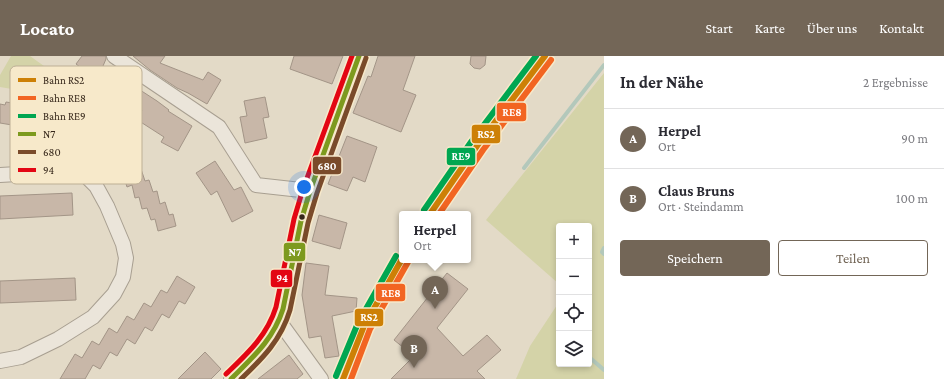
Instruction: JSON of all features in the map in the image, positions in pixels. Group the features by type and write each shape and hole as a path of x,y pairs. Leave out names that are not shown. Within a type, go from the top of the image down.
{"street":[{"path":"114,56 129,66"},
{"path":"231,379 269,338 279,321 283,309 301,221 310,191 359,56"},
{"path":"142,74 220,126 256,185 310,191"},
{"path":"0,176 10,175"},
{"path":"0,361 21,357 58,339 93,317 114,294 123,277 126,258 123,244 107,206 94,184"},
{"path":"279,321 321,379"}],"green space":[{"path":"11,56 30,56 44,66 10,66 10,89 0,87 0,75"},
{"path":"604,73 604,379 516,379 530,346 556,307 556,367 592,367 592,223 556,223 556,281 486,220"}],"building":[{"path":"82,56 106,56 103,66 79,66 76,64"},
{"path":"133,56 165,56 160,63 203,80 208,72 221,80 207,104 177,88 150,70"},
{"path":"294,56 343,56 332,84 290,69"},
{"path":"378,56 415,56 403,90 416,95 401,132 353,113 368,76 371,77"},
{"path":"471,56 486,56 485,65 480,69 474,68 470,64"},
{"path":"142,91 169,110 168,111 192,126 178,151 161,142 164,137 142,123"},
{"path":"265,97 269,117 263,118 267,138 245,143 240,117 247,116 244,101"},
{"path":"6,102 10,103 10,125 0,123 0,104 5,105"},
{"path":"347,136 377,147 365,182 353,177 347,191 328,184"},
{"path":"215,161 234,190 241,187 253,211 232,222 217,191 211,195 196,173"},
{"path":"142,172 145,181 149,180 153,192 157,191 160,204 165,202 169,215 173,214 176,226 158,231 155,219 151,220 147,208 142,209 139,197 135,198 132,185 127,187 126,184 142,184"},
{"path":"72,193 73,215 0,219 0,196"},
{"path":"319,215 347,223 340,249 312,241"},
{"path":"306,263 329,266 325,295 357,298 356,311 332,316 339,356 325,358 321,336 309,338 302,295"},
{"path":"447,273 468,289 437,328 463,356 487,335 501,350 477,371 485,379 391,379 414,356 394,340"},
{"path":"177,276 195,287 185,304 179,301 169,318 162,314 152,331 145,327 135,344 127,339 117,356 110,352 100,369 93,365 85,379 60,379 75,354 82,358 92,341 99,345 109,328 117,333 127,316 134,320 144,303 151,307 161,290 167,293"},
{"path":"75,278 76,300 0,303 0,281"},
{"path":"205,352 221,369 211,379 178,379"},
{"path":"289,355 303,374 297,379 258,379"}],"waterway":[{"path":"524,168 604,65"},
{"path":"604,248 602,252 604,254"},
{"path":"592,360 604,370"}],"rail line":[{"name":"RE9","path":"424,210 471,142 536,56"},
{"name":"RS2","path":"432,211 477,146 545,56"},
{"name":"RE8","path":"441,211 483,150 551,60"},
{"name":"RE9","path":"336,376 358,323 396,256"},
{"name":"RS2","path":"343,379 364,326 400,263"},
{"name":"RE8","path":"351,379 370,329 407,263"}],"transit line":[{"name":"94","path":"226,374 262,336 276,307 294,219 303,189 352,56"},
{"name":"N7","path":"231,379 262,347 279,320 283,309 301,221 310,191 359,56"},
{"name":"680","path":"241,379 257,364 270,348 286,321 290,310 308,223 317,193 366,58"}],"place":[{"name":"Herpel","path":"435,309"},
{"name":"Claus Bruns","path":"414,368"}]}
